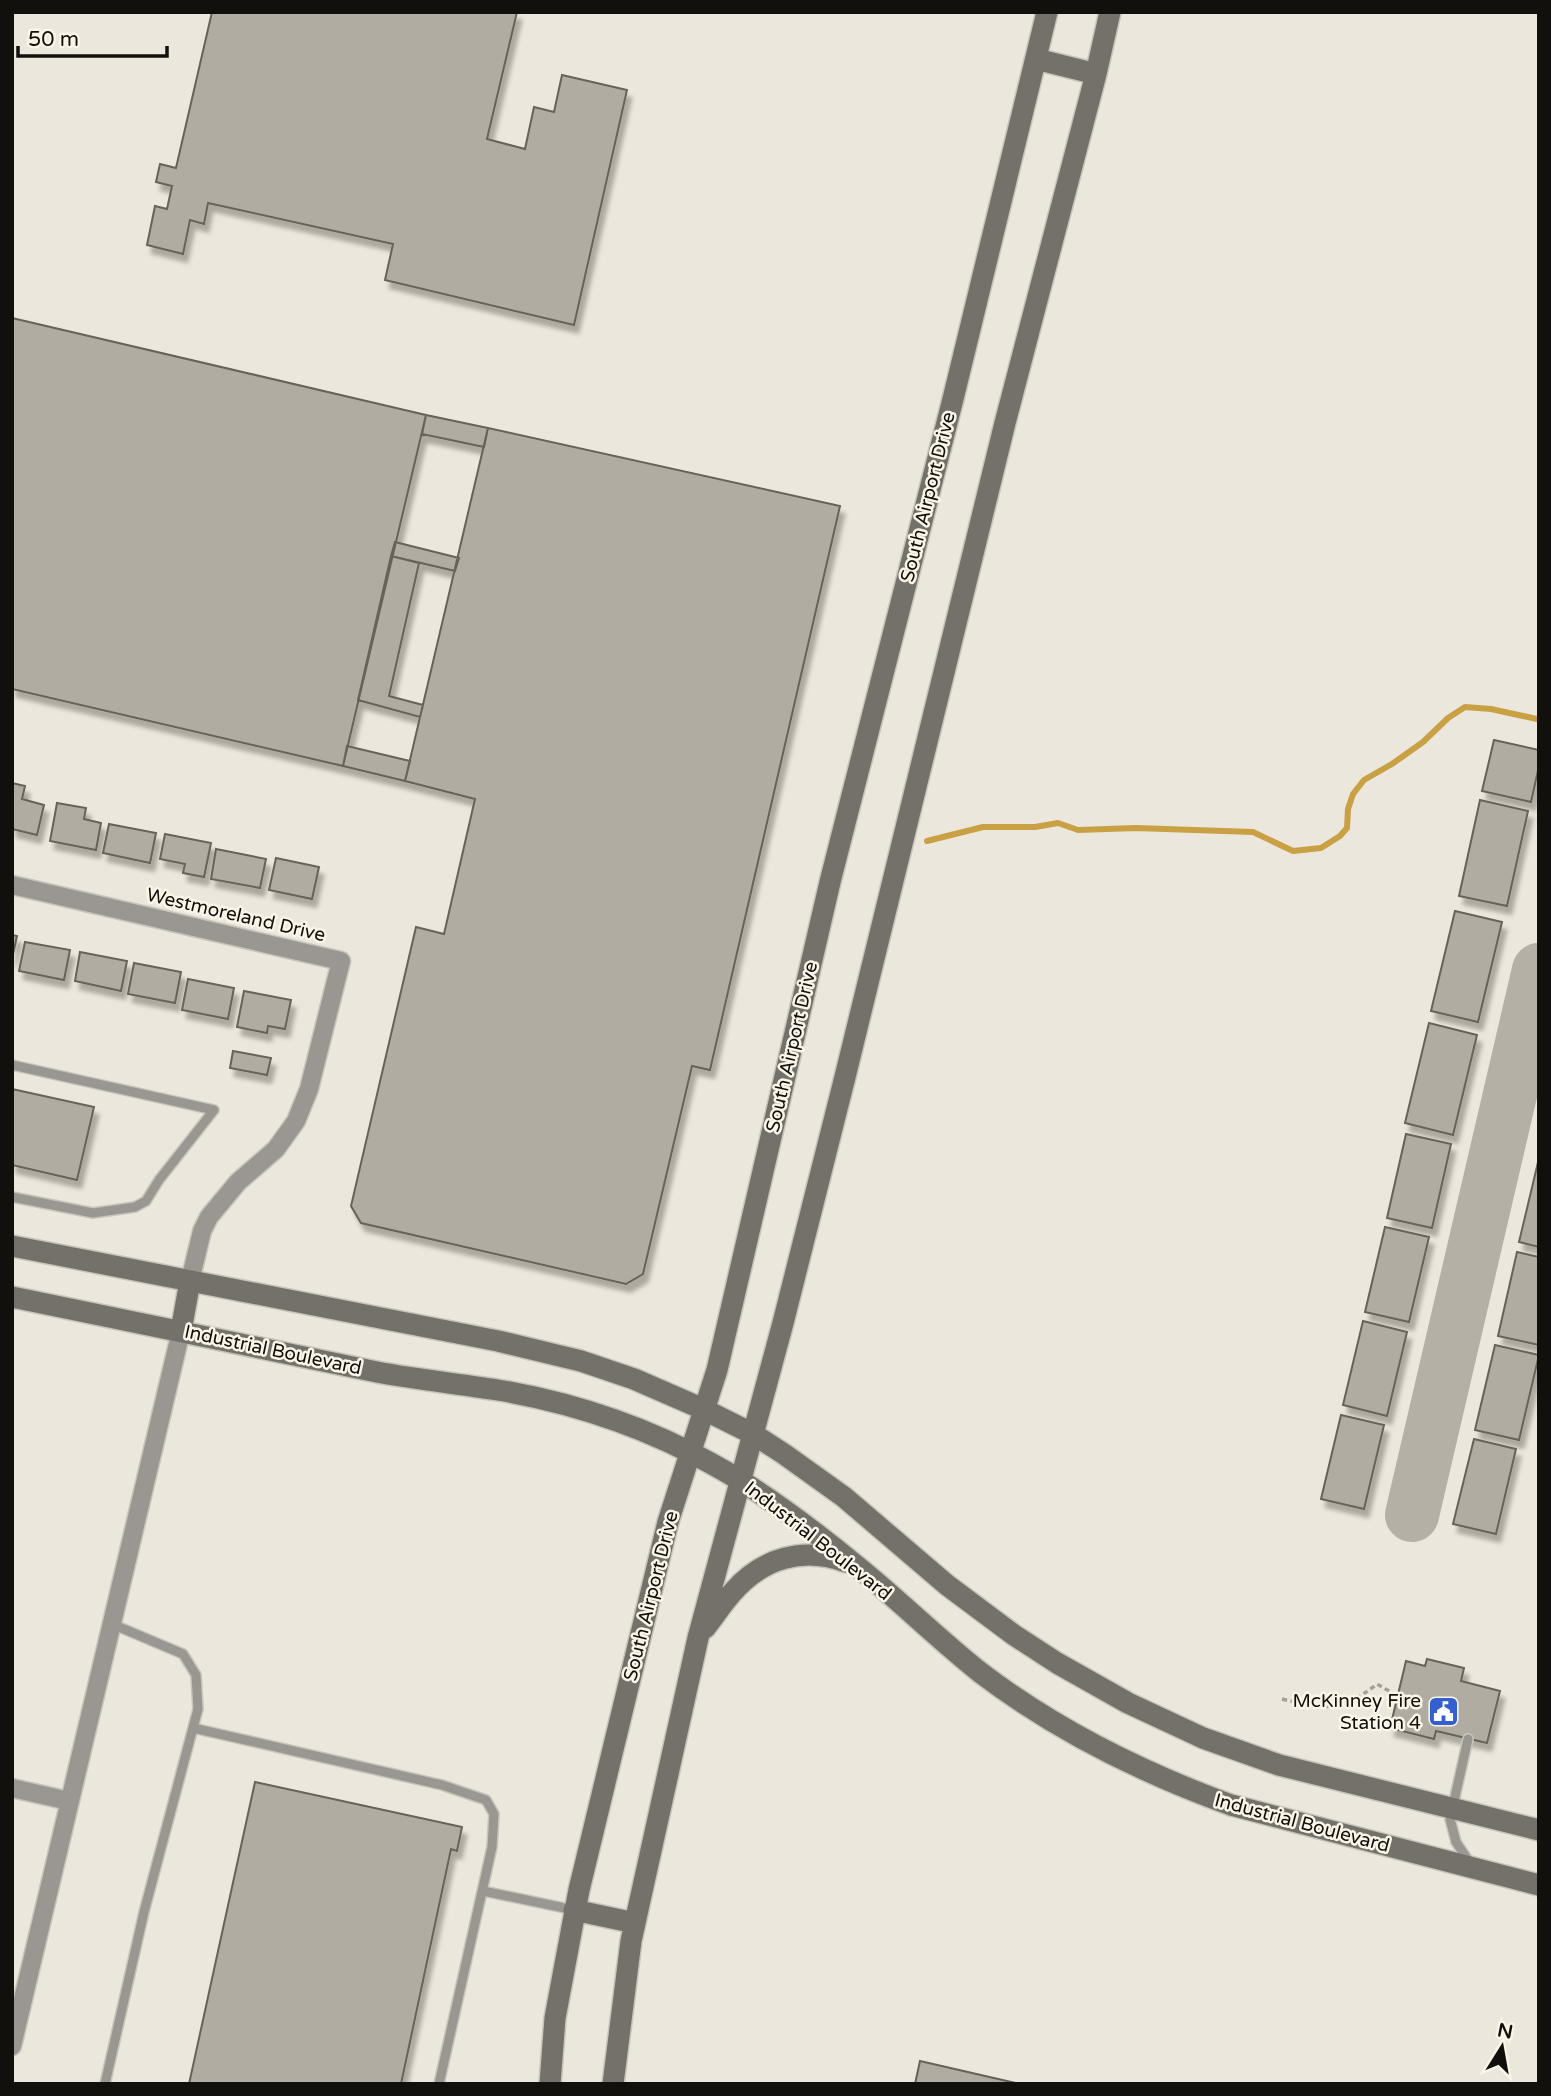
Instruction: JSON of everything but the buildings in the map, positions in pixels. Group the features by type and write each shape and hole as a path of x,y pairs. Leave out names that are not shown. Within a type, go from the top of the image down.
{"main road":[{"name":"South Airport Drive","path":"550,2084 555,2018 574,1910 668,1522 717,1370 830,882 1047,12"},
{"path":"613,2084 631,1941 698,1639 845,1077 1005,423 1110,12"},
{"path":"1036,59 1096,74"},
{"path":"12,1246 498,1341 581,1361 634,1379 703,1409 753,1434 785,1454 844,1497 947,1585 1014,1635 1128,1703 1191,1733 1244,1754 1323,1777 1539,1830"},
{"path":"181,1331 190,1281"},
{"name":"Industrial Boulevard","path":"12,1297 375,1371 529,1397 609,1419 689,1452 739,1480 798,1520 858,1567 950,1648 1015,1698 1048,1719 1135,1765 1187,1789 1231,1805 1539,1885"},
{"path":"698,1639 732,1592 765,1566 798,1554 834,1558 858,1567"},
{"path":"574,1910 635,1923"}],"street":[{"name":"Westmoreland Drive","path":"12,885 341,961 309,1089 296,1121 276,1149 238,1182 209,1217 202,1231 190,1281"},
{"path":"12,2046 181,1331"},
{"path":"12,1788 69,1801"}],"lane":[{"path":"12,1065 214,1110 159,1180 146,1201 135,1207 93,1213 12,1197"},
{"path":"105,2084 144,1912 198,1709 195,1675 183,1654 112,1624"},
{"path":"193,1728 442,1785 486,1800 494,1814 492,1847 439,2084"},
{"path":"1468,1739 1450,1819 1456,1842 1475,1869"},
{"path":"483,1891 574,1910"}],"path":[{"path":"1282,1699 1331,1707 1356,1699 1377,1684 1398,1696"}],"waterway":[{"path":"927,841 983,827 1035,827 1058,823 1078,830 1136,828 1253,832 1293,851 1321,848 1347,828 1348,809 1353,794 1364,780 1423,742 1448,718 1465,707 1491,709 1537,719"}],"taxiway":[{"path":"1412,1515 1539,970"}],"place":[{"name":"McKinney Fire Station 4","path":"1444,1712"}]}
